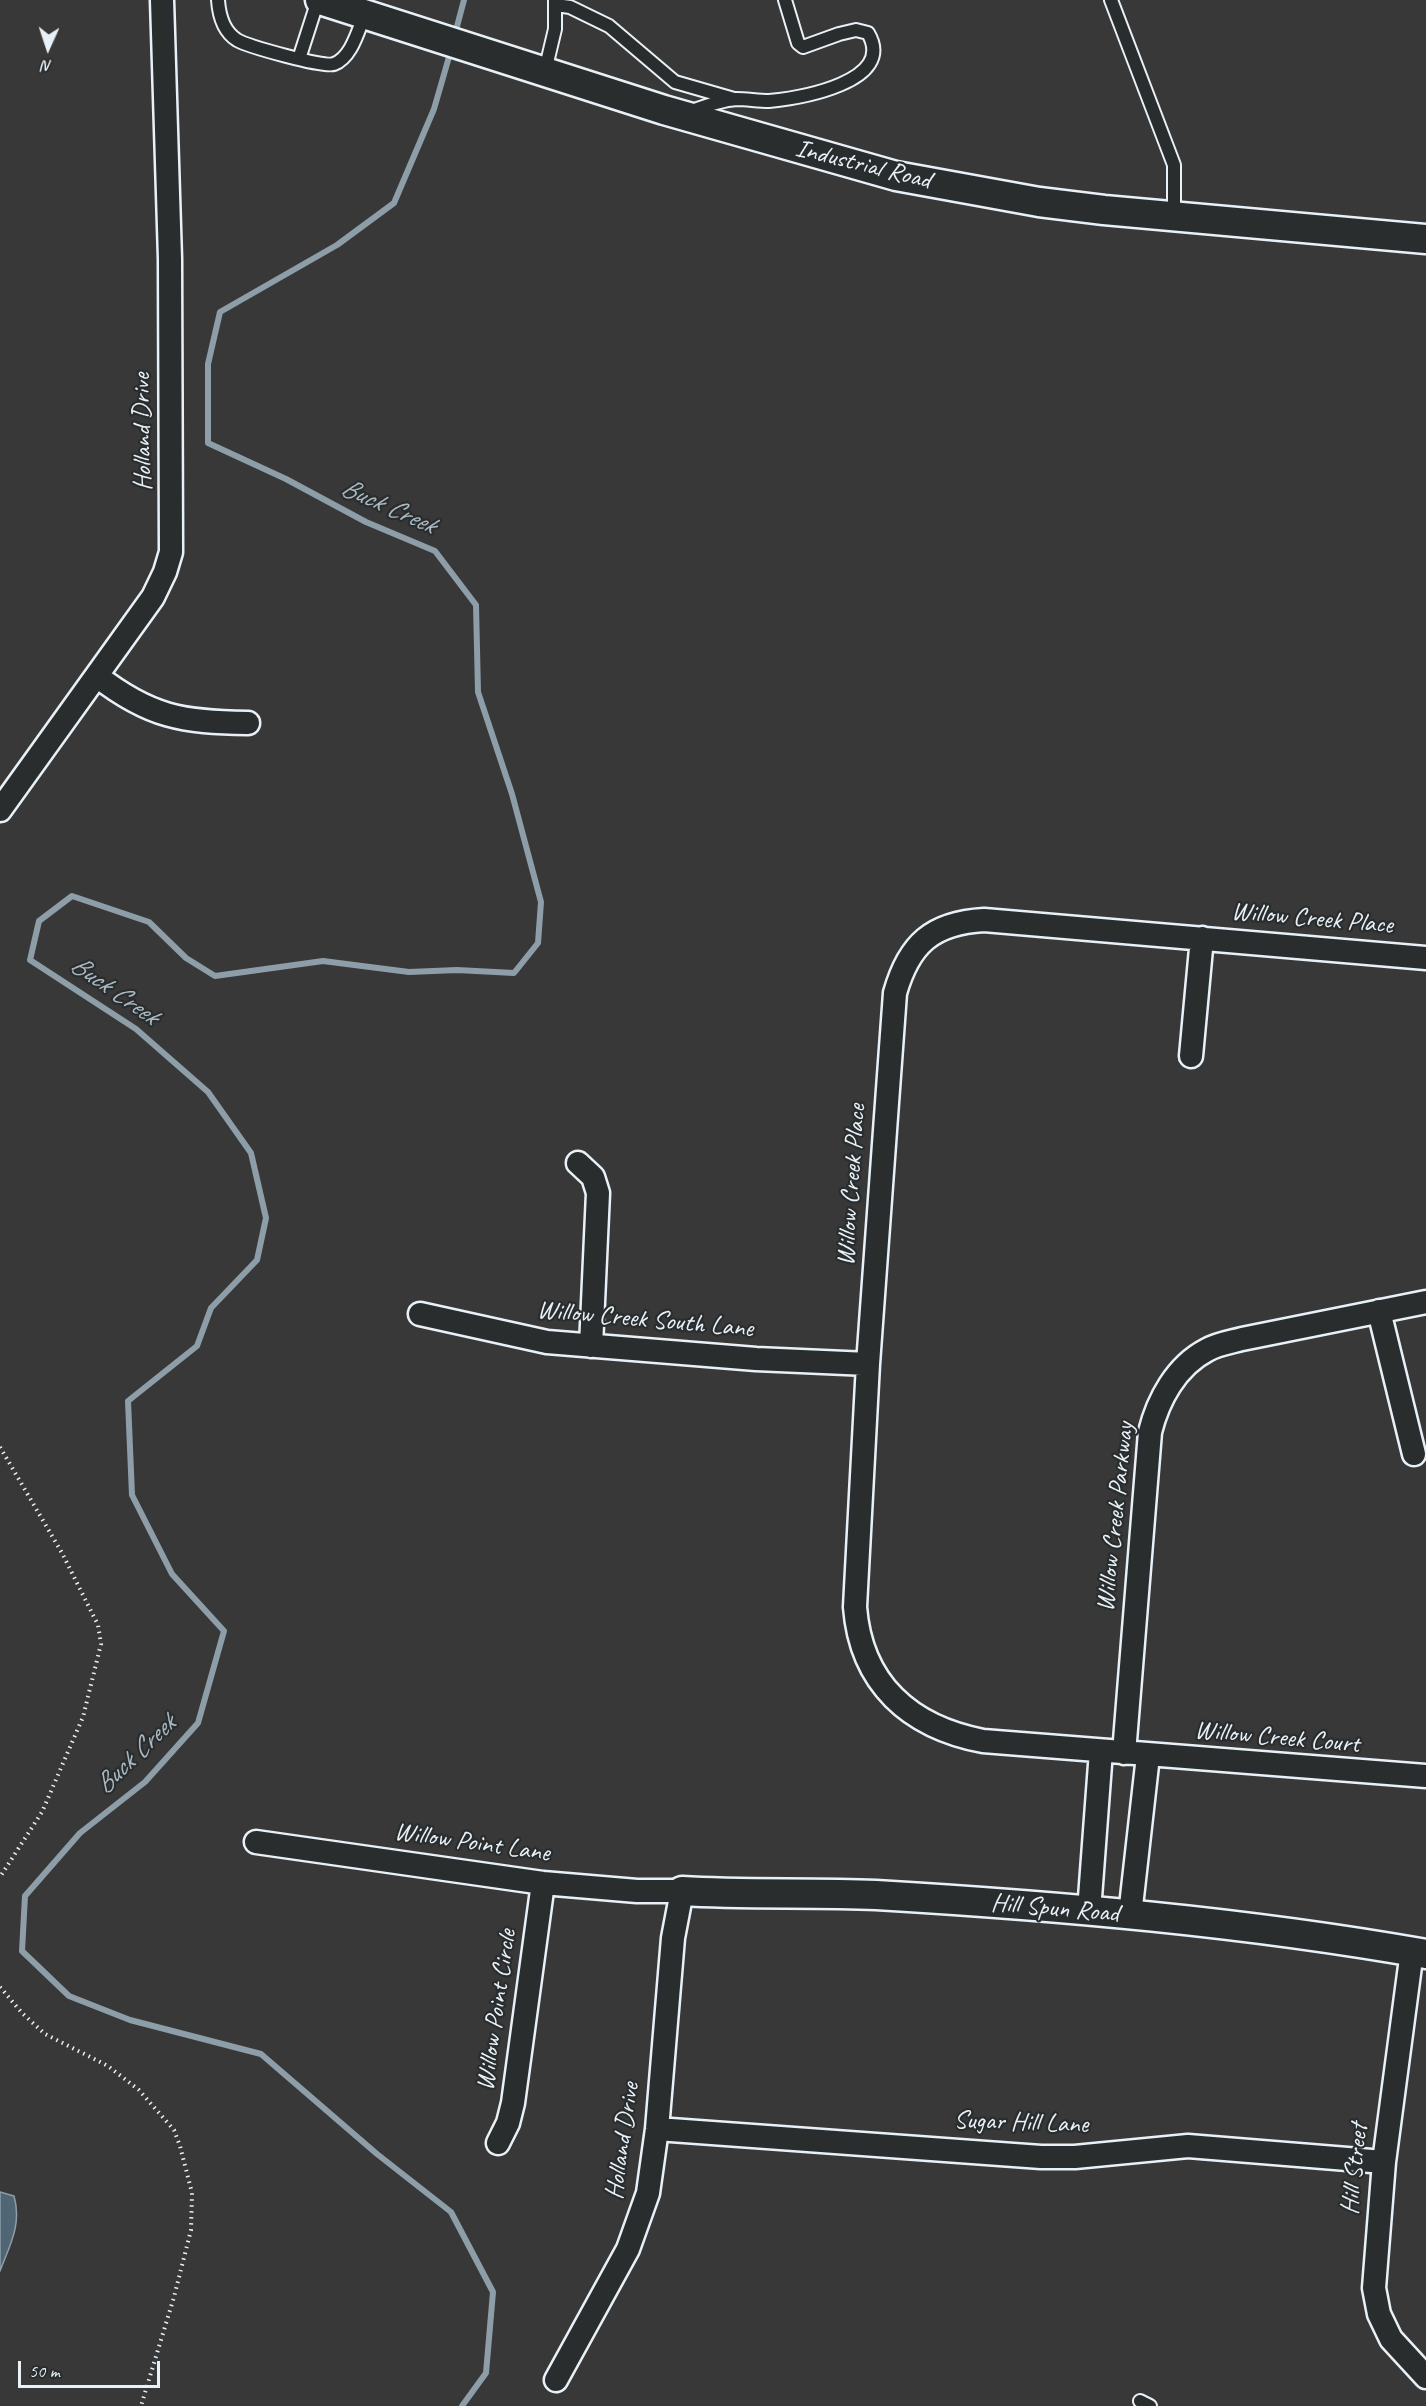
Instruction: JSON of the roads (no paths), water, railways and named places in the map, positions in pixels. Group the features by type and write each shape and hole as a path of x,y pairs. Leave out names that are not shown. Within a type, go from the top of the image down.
{"street":[{"name":"Holland Drive","path":"0,810 153,597 165,572 173,533 170,259 162,0"},
{"name":"Industrial Road","path":"319,0 681,115 896,176 1039,202 1426,239"},
{"path":"97,676 140,706 166,716 209,722 248,723"},
{"name":"Willow Creek Place","path":"1124,1753 983,1741 938,1730 894,1697 866,1659 856,1628 855,1608 868,1364 895,993 902,969 914,949 943,927 962,921 984,920 1426,958"},
{"path":"1191,1056 1202,938"},
{"path":"578,1162 592,1177 598,1193 591,1346"},
{"name":"Willow Creek Parkway","path":"1124,1753 1150,1432 1155,1412 1166,1390 1194,1359 1215,1347 1426,1302"},
{"path":"1379,1311 1414,1454"},
{"name":"Willow Creek South Lane","path":"420,1314 521,1338 591,1346 868,1364"},
{"path":"1089,1911 1101,1751"},
{"name":"Willow Creek Court","path":"1124,1753 1426,1776"},
{"path":"1130,1916 1148,1756"},
{"name":"Willow Point Lane","path":"256,1842 543,1883 637,1891 682,1891"},
{"name":"Willow Point Circle","path":"498,2142 508,2123 513,2103 543,1883"},
{"name":"Holland Drive","path":"556,2380 628,2248 644,2211 657,2129 673,1938 682,1891"},
{"name":"Hill Spun Road","path":"682,1891 877,1896 1089,1911 1334,1938 1419,1952"},
{"name":"Hill Street","path":"1419,1952 1384,2162 1374,2265 1376,2301 1391,2339 1426,2377"},
{"name":"Sugar Hill Lane","path":"657,2129 1041,2157 1075,2157 1188,2146 1384,2162"}],"lane":[{"path":"218,0 218,13 225,29 237,40 298,59 333,65 343,58 352,45 364,14"},
{"path":"298,59 319,0"},
{"path":"545,71 555,28 555,3 570,6 609,26 675,82 735,99 768,101 823,91 857,78 871,60 873,42 868,33 856,30 803,47 798,43 784,0"},
{"path":"1111,0 1174,165 1174,216"},
{"path":"681,115 735,99"}],"water":[{"path":"0,2192 14,2196 17,2216 14,2234 0,2271"}],"waterway":[{"name":"Buck Creek","path":"455,34 464,0"},
{"name":"Buck Creek","path":"451,50 434,109 394,203 337,245 220,312 208,364 208,443 286,479 366,522 435,551 476,605 478,692 512,794 541,902 538,943 514,973 457,970 409,972 323,961 215,976 186,958 149,922 72,896 39,921 30,960 136,1029 208,1092 251,1153 266,1218 257,1260 211,1308 197,1346 128,1401 132,1495 172,1574 224,1631 198,1723 145,1782 80,1833 25,1896 22,1951 69,1996 130,2020 261,2054 377,2154 451,2212 493,2292 486,2373 462,2406"}]}
